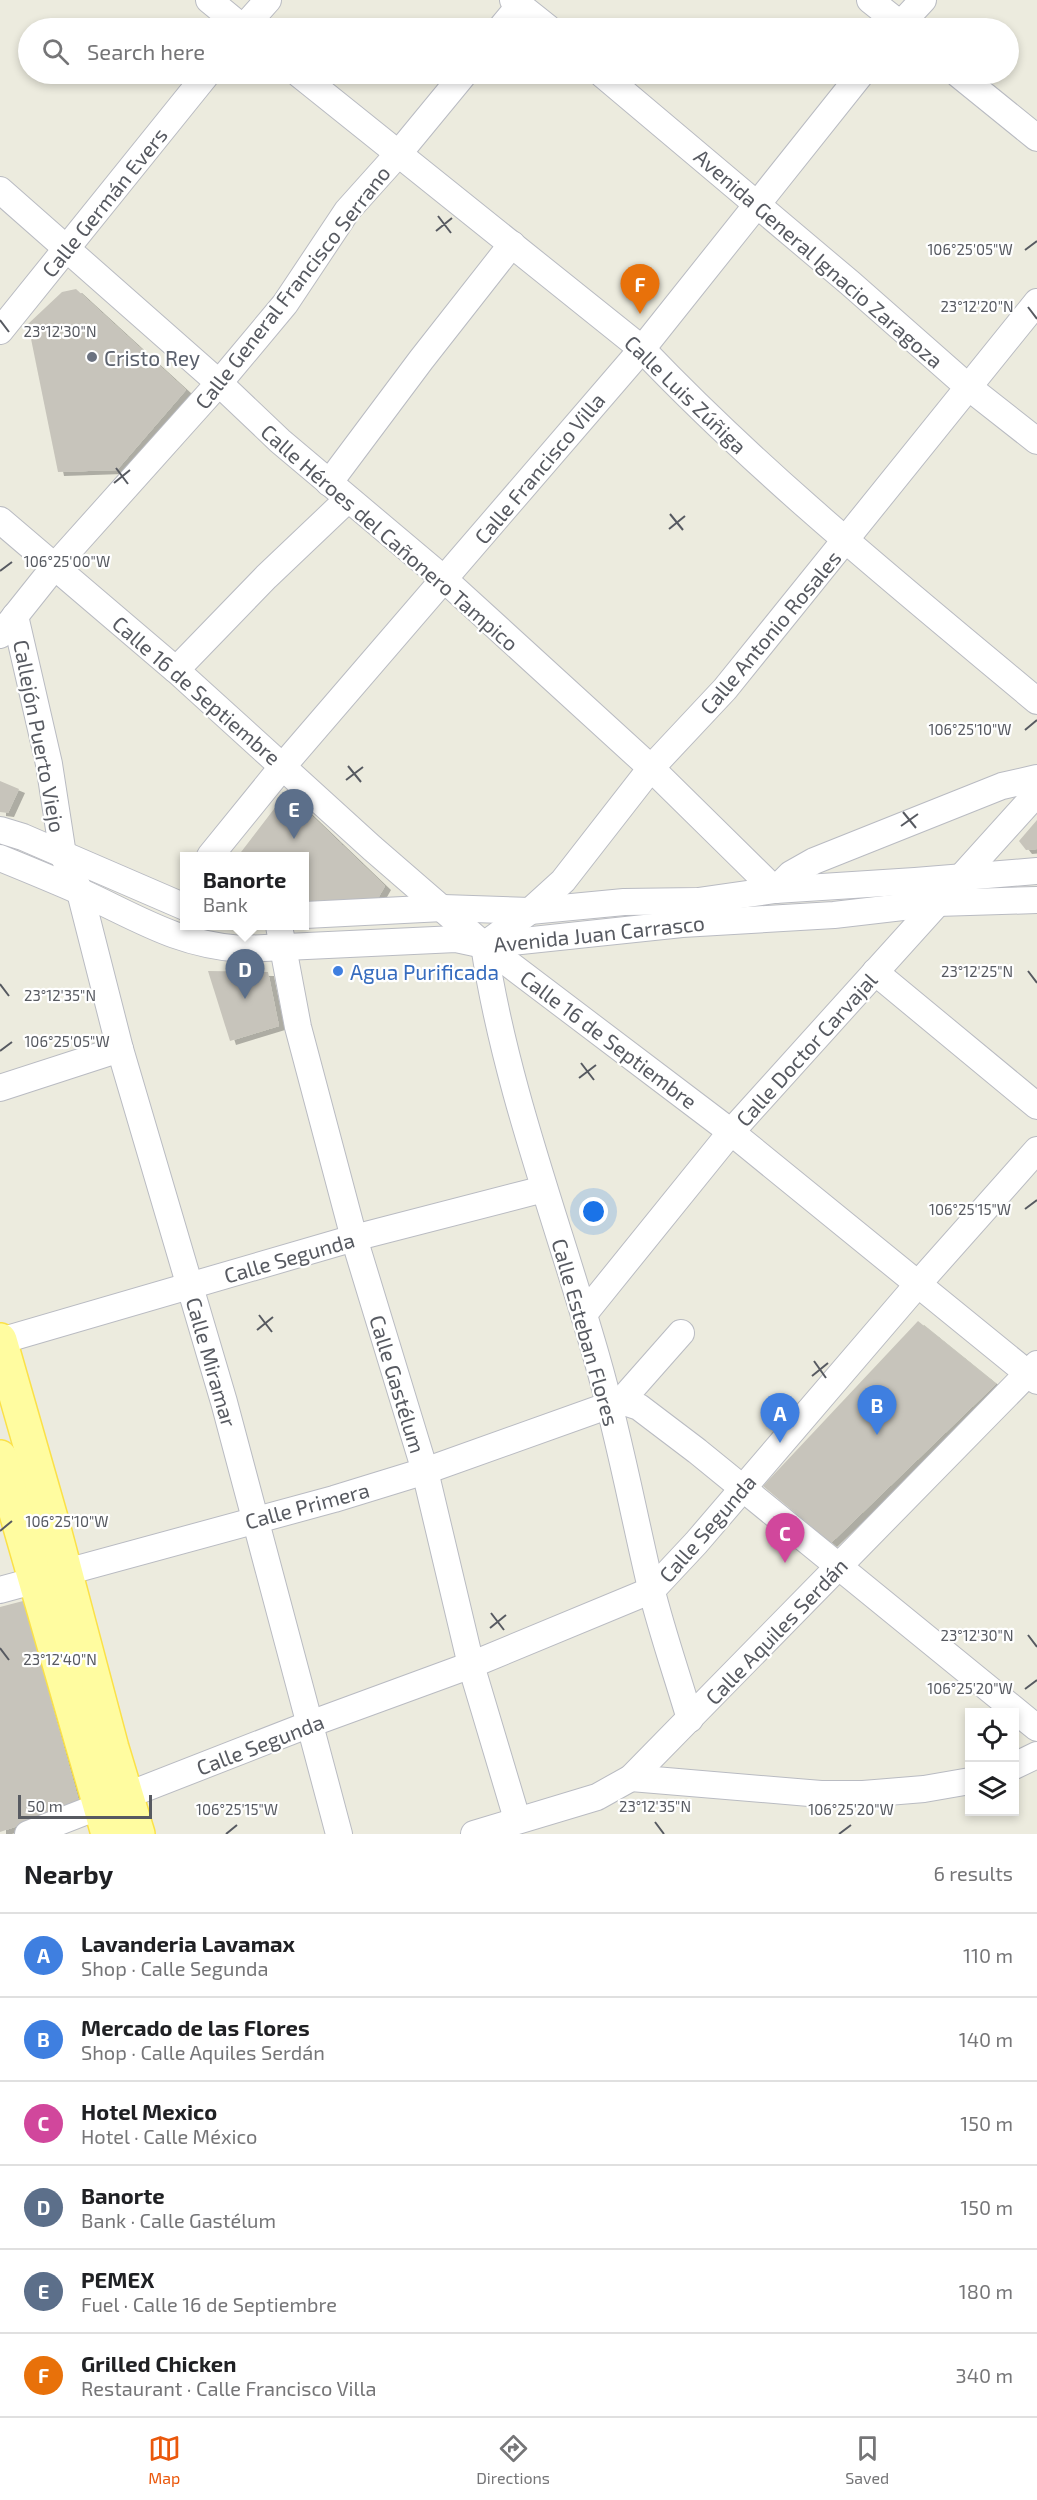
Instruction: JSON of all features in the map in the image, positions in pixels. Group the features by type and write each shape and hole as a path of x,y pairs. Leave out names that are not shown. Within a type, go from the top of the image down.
{"main road":[{"path":"0,1341 50,1576"},
{"path":"0,1457 50,1576 112,1748 112,1812 138,1834"}],"street":[{"path":"209,0 231,18"},
{"path":"252,18 268,0"},
{"path":"870,0 891,18"},
{"path":"908,18 923,0"},
{"path":"507,18 516,2 536,18"},
{"name":"Calle Germán Evers","path":"0,331 199,84"},
{"name":"Calle Luis Zúñiga","path":"312,84 642,349 688,397 766,471 1037,700"},
{"name":"Calle General Francisco Serrano","path":"8,625 55,566 219,383 285,304 347,211 456,84"},
{"name":"Avenida General Ignacio Zaragoza","path":"614,84 968,386 1037,441"},
{"name":"Calle Francisco Villa","path":"213,852 283,766 642,349 853,84"},
{"path":"970,84 1037,138"},
{"name":"Calle Héroes del Cañonero Tampico","path":"0,190 219,383 280,441 445,580 651,768 775,890"},
{"path":"176,670 266,577 339,491 421,360 512,244"},
{"name":"Calle Antonio Rosales","path":"484,945 530,911 563,881 651,768 725,689 1037,302"},
{"name":"Calle 16 de Septiembre","path":"0,520 176,670 372,848 484,945 731,1132 918,1284 1034,1372"},
{"name":"Callejón Puerto Viejo","path":"8,625 49,764 63,855 80,892"},
{"path":"778,917 775,890 791,874 814,861 1002,786 1037,778"},
{"name":"Calle Doctor Carvajal","path":"584,1314 731,1132 963,877 1037,792"},
{"path":"0,831 24,837 63,855 180,898 153,927"},
{"name":"Avenida Juan Carrasco","path":"0,858 80,892 180,939 219,948 241,949 281,936 456,939 484,945 608,930 834,915 937,903 1037,900"},
{"name":"Avenida Juan Carrasco","path":"309,915 443,908 530,911 624,902 698,901 775,890 1037,871"},
{"name":"Calle Miramar","path":"80,892 120,1049 256,1519 339,1834"},
{"name":"Calle Gastélum","path":"281,936 298,1027 354,1238 424,1471 471,1665 517,1819"},
{"name":"Calle Esteban Flores","path":"484,945 498,1017 544,1189 615,1403 652,1590 690,1719"},
{"path":"875,972 1037,1106"},
{"path":"0,1088 120,1049"},
{"name":"Calle Segunda","path":"28,1834 112,1812 310,1724 471,1665 652,1590 696,1543 918,1284 1037,1150"},
{"name":"Calle Segunda","path":"0,1341 354,1238 544,1189"},
{"path":"615,1403 681,1333"},
{"name":"Calle Aquiles Serdán","path":"474,1834 517,1819 597,1797 631,1778 1034,1372"},
{"path":"615,1403 639,1407 660,1422 1037,1728"},
{"name":"Calle Primera","path":"0,1590 334,1499 424,1471 615,1403"},
{"path":"1019,1764 1037,1755"},
{"path":"631,1778 821,1794 863,1794 924,1789 965,1782"}],"building":[{"name":"Cristo Rey","path":"76,289 186,390 117,470 58,472 28,324 62,292"},
{"path":"0,781 19,789 8,813 0,812"},
{"path":"287,792 385,886 377,900 309,901 309,852 241,852"},
{"path":"1037,820 1037,849 1026,850 1019,841"},
{"path":"208,971 268,972 279,1026 230,1041"},
{"path":"918,1321 996,1384 831,1543 763,1486"},
{"path":"23,1601 80,1805 0,1832 0,1607"}],"place":[{"name":"Grilled Chicken","path":"640,314"},
{"name":"Cristo Rey","path":"92,357"},
{"name":"PEMEX","path":"294,839"},
{"name":"Agua Purificada","path":"338,971"},
{"name":"Banorte","path":"245,999"},
{"name":"Mercado de las Flores","path":"877,1435"},
{"name":"Lavanderia Lavamax","path":"780,1443"},
{"name":"Hotel Mexico","path":"785,1563"}]}
